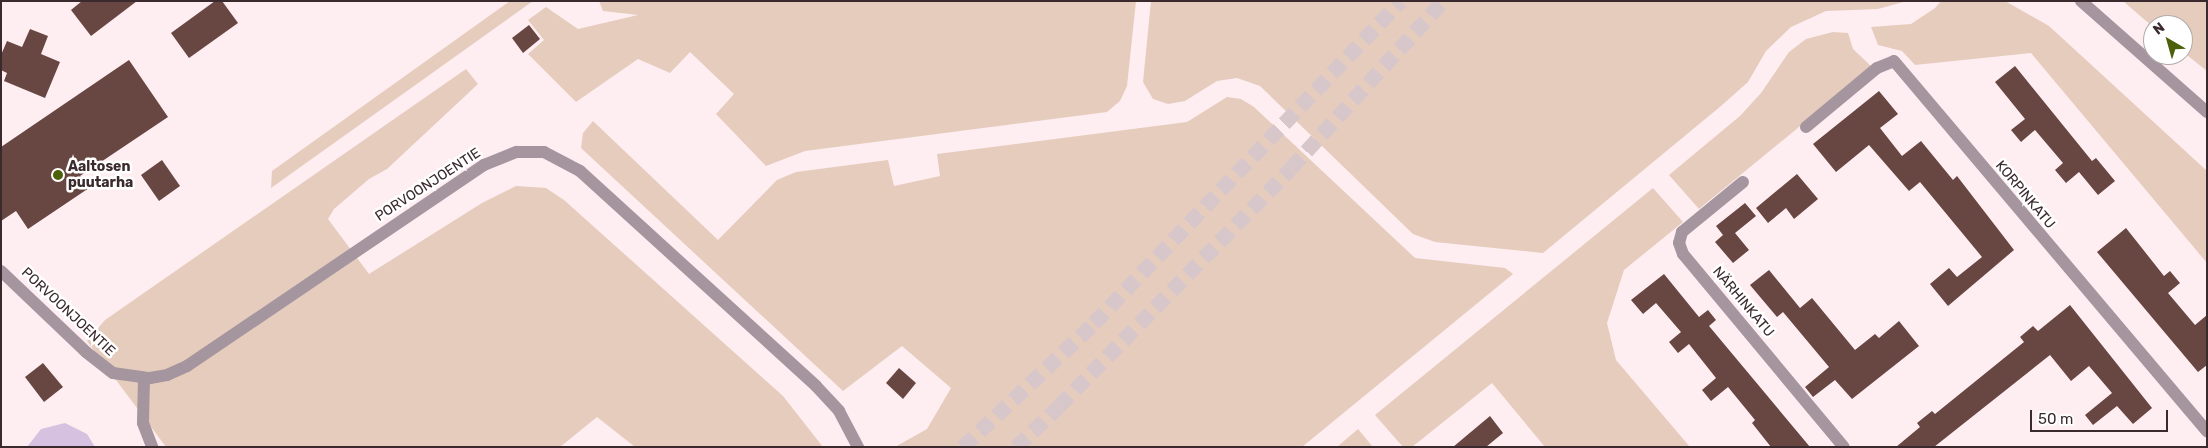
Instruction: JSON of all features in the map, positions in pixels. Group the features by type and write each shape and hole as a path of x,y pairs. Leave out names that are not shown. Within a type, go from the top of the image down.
{"street":[{"path":"2081,1 2207,112"},
{"name":"KORPINKATU","path":"1806,127 1877,68 1894,61 2207,432"},
{"name":"PORVOONJOENTIE","path":"1,271 100,364 126,377 144,378 167,374 186,366 484,165 517,152 534,150 554,155 580,172 816,386 843,417 858,447"},
{"name":"NÄRHINKATU","path":"1743,182 1682,232 1679,243 1683,254 1844,447"},
{"path":"144,378 143,422 152,447"}],"shaded area":[{"path":"510,1 533,1 271,188 272,171"},
{"path":"599,1 1136,1 1127,86 1120,101 1107,112 805,151 766,166 716,114 734,94 690,52 670,73 638,59 576,102 528,54 544,40 528,20 546,7 578,29 638,15 603,11"},
{"path":"1151,1 1907,1 1878,9 1826,11 1791,27 1766,51 1748,82 1543,253 1435,242 1413,234 1260,86 1237,78 1217,81 1185,101 1168,104 1153,99 1143,82"},
{"path":"1941,1 2005,1 2049,26 2207,171 2207,263 2031,53 1915,65 1902,51 1878,45 1871,27 1911,24 1935,8"},
{"path":"2123,1 2207,1 2207,71 2193,60 2193,15 2143,15 2143,18"},
{"path":"1833,32 1848,33 1853,49 1872,67 1699,209 1669,175 1740,116 1761,93 1789,52 1806,39"},
{"path":"466,69 478,84 387,169 369,179 334,209 328,219 369,274 482,203 516,186 546,188 564,200 783,396 823,447 635,447 597,417 560,447 166,447 87,341 105,320"},
{"path":"1227,97 1241,99 1254,107 1415,258 1505,268 1513,274 1302,447 895,447 927,429 951,388 902,346 843,391 581,148 583,133 593,121 718,240 777,180 796,172 888,160 894,186 940,176 937,154 1187,122"},
{"path":"1653,188 1683,222 1624,270 1607,323 1616,360 1690,447 1545,447 1492,383 1412,447 1403,447 1375,415"},
{"path":"65,423 87,434 95,447 27,447 41,429"},
{"path":"1358,429 1373,447 1337,447"}],"building":[{"path":"82,1 137,1 91,36 71,10"},
{"path":"215,1 222,1 238,23 189,58 171,33"},
{"path":"529,25 540,39 523,53 512,38"},
{"path":"30,29 48,36 41,54 60,62 45,98 4,81 7,73 1,70 1,55 7,41 22,47"},
{"path":"129,60 168,117 80,176 89,188 28,229 16,211 1,221 1,147"},
{"path":"2015,66 2092,161 2096,158 2115,181 2098,195 2079,172 2066,183 2055,170 2063,163 2035,130 2021,142 2011,130 2025,119 1995,82"},
{"path":"1879,91 1898,114 1880,128 1902,156 1921,141 1953,180 1957,176 2014,250 1948,306 1930,284 1949,268 1957,277 1982,257 1920,182 1909,191 1869,145 1836,172 1813,144"},
{"path":"162,160 180,186 159,201 141,175"},
{"path":"1797,174 1818,199 1794,219 1786,208 1768,223 1756,208"},
{"path":"1745,203 1756,216 1735,233 1749,250 1733,263 1715,242 1723,235 1716,226"},
{"path":"2126,228 2164,276 2170,271 2180,283 2168,293 2195,325 2207,315 2207,365 2198,372 2097,252"},
{"path":"1769,270 1800,308 1812,298 1855,350 1875,334 1879,338 1899,321 1919,346 1852,399 1835,380 1813,397 1805,387 1829,367 1783,312 1777,317 1750,285"},
{"path":"1664,274 1699,317 1708,310 1716,320 1709,326 1810,447 1771,447 1752,423 1755,420 1728,387 1711,401 1702,390 1716,378 1689,344 1678,353 1669,342 1681,332 1656,303 1643,314 1631,300"},
{"path":"2070,305 2152,408 2133,424 2117,406 2093,425 2085,415 2112,393 2089,366 2071,381 2050,355 1934,447 1896,447 1920,427 1917,423 1932,411 1935,414 2024,342 2020,337 2033,326 2038,331"},
{"path":"43,363 63,387 44,402 25,377"},
{"path":"899,368 916,383 903,399 886,383"},
{"path":"1490,416 1503,433 1486,447 1453,447"}],"tunnel":[{"path":"963,447 1094,323 1401,1"},
{"path":"1016,447 1059,406 1291,168 1443,1"}],"place":[{"name":"Aaltosen puutarha","path":"58,175"}]}
